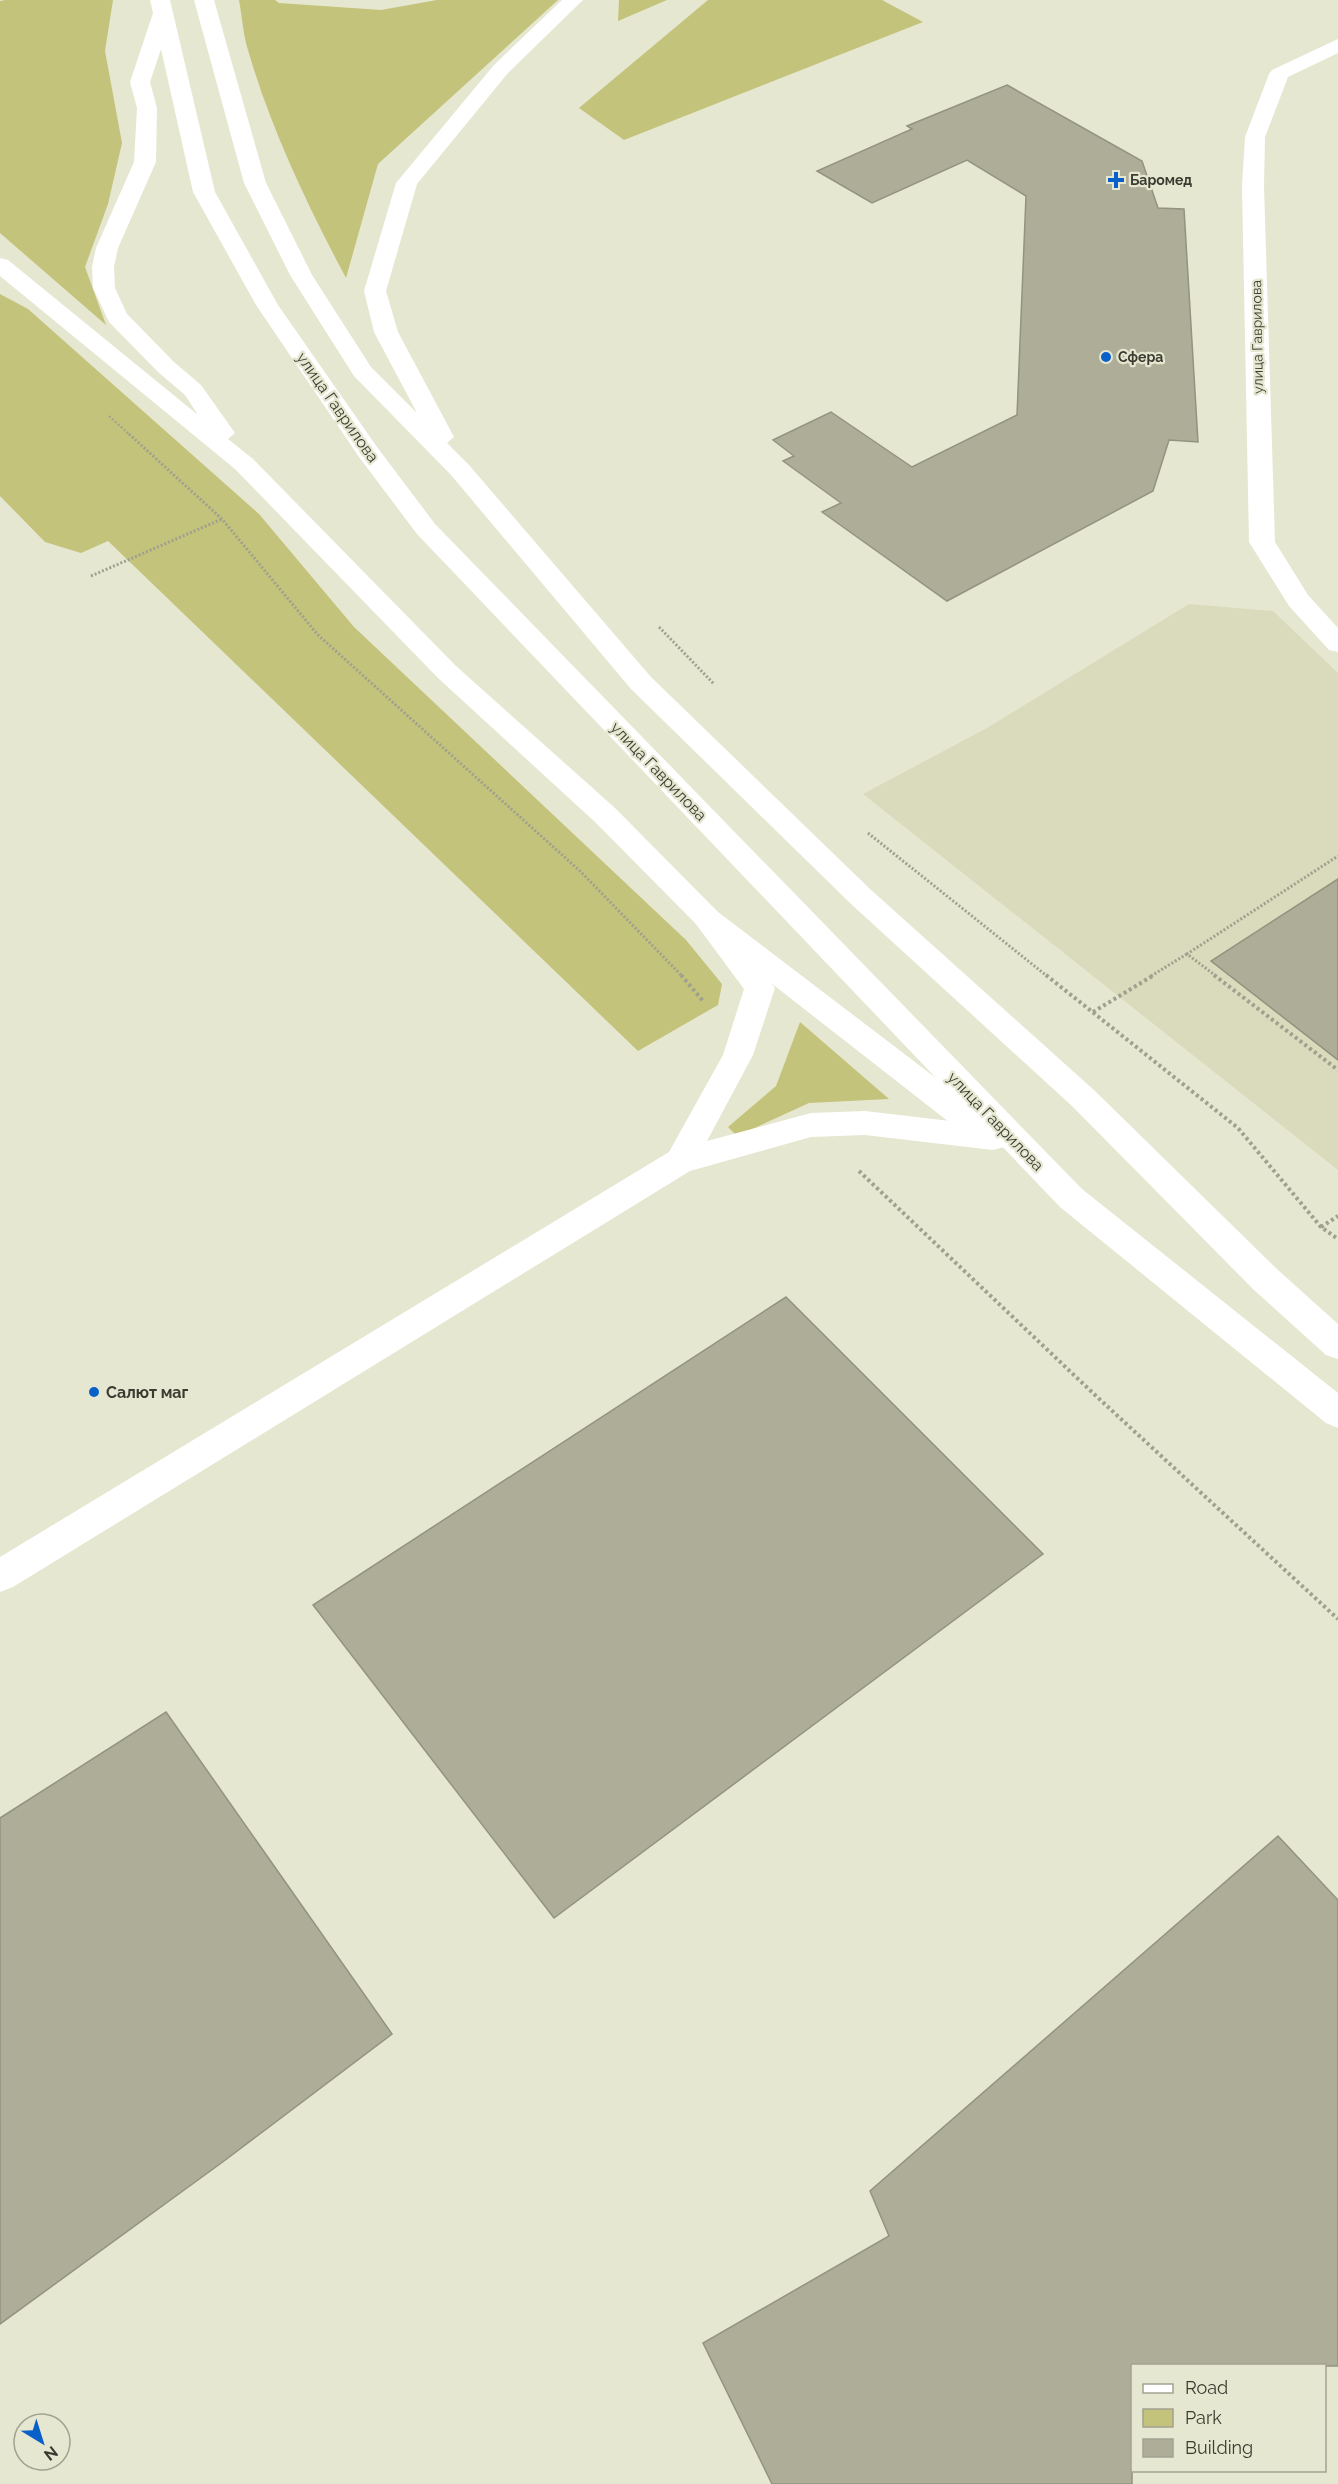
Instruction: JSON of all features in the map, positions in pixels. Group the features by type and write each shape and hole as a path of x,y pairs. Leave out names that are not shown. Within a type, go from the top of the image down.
{"main road":[{"path":"204,0 255,183 302,275 362,371 460,470 641,683 860,896 1084,1099 1266,1280 1338,1345"},
{"path":"460,470 386,332 375,291 407,183 501,69 573,0"},
{"path":"162,6 140,81 147,108 145,162 107,248 103,267 104,288 117,317 166,367 193,390 244,464"},
{"name":"улица Гаврилова","path":"162,6 204,192 267,305 368,452 426,529 1071,1198 1338,1413"},
{"name":"улица Гаврилова","path":"1338,45 1279,74 1255,136 1253,186 1262,542 1298,600 1338,644"},
{"path":"0,265 244,464 447,672 605,815 708,919 760,988 738,1055 680,1161"},
{"path":"708,919 1071,1198"},
{"path":"0,1576 680,1161 811,1125 865,1123 993,1138"}],"path":[{"path":"103,410 222,519 318,635 579,871 697,991 738,1055"},
{"path":"91,576 222,519"},
{"path":"654,621 719,689"},
{"path":"862,829 1238,1128 1321,1227 1338,1239"},
{"path":"1093,1012 1338,856"},
{"path":"1187,954 1338,1070"},
{"path":"811,1125 1095,1395 1338,1619"},
{"path":"1321,1227 1338,1216"}],"shaded area":[{"path":"1189,604 1273,611 1338,673 1338,1170 863,794 987,728"}],"green space":[{"path":"113,0 105,51 122,143 108,204 85,267 106,325 0,233 0,1"},
{"path":"239,0 275,0 279,3 381,10 437,0 558,0 378,164 346,278 304,195 267,108 246,44"},
{"path":"619,0 667,0 618,21"},
{"path":"708,0 882,0 923,22 624,140 579,108"},
{"path":"0,294 28,309 259,514 354,627 686,940 722,984 718,1005 638,1051 108,541 81,553 45,542 0,496"},
{"path":"800,1022 889,1099 809,1103 737,1136 728,1127 776,1086"}],"building":[{"name":"Сфера","path":"1007,85 1142,161 1158,208 1184,209 1198,442 1169,440 1153,491 947,601 822,512 841,503 783,461 794,456 773,440 831,412 912,467 1017,415 1026,196 967,160 872,203 817,171 912,129 907,126"},
{"path":"1338,879 1338,1060 1211,961"},
{"path":"786,1297 1043,1554 554,1918 313,1605"},
{"path":"166,1712 392,2034 224,2161 0,2324 0,1818"},
{"path":"1278,1836 1338,1900 1338,2366 1326,2366 1326,2364 1131,2364 1132,2484 772,2484 703,2343 889,2236 870,2191"}],"place":[{"name":"Баромед","path":"1116,180"},
{"name":"Сфера","path":"1106,357"},
{"name":"Салют маг","path":"94,1392"}]}
